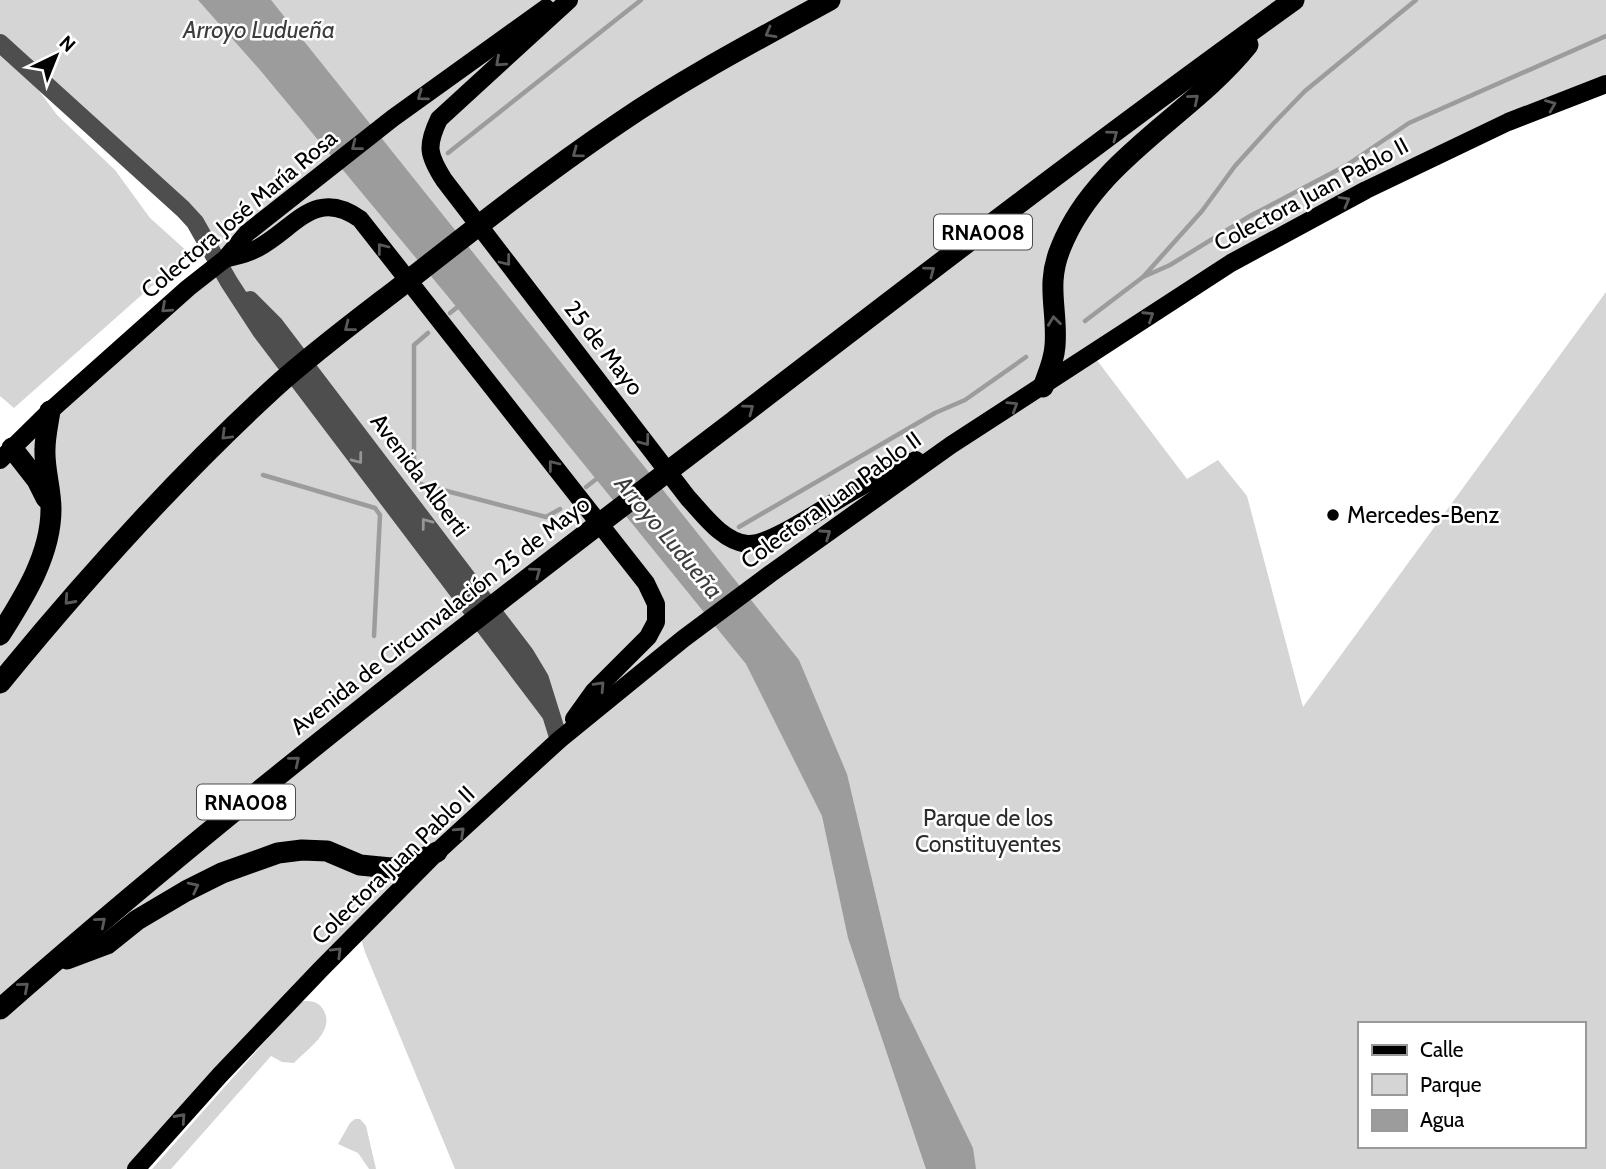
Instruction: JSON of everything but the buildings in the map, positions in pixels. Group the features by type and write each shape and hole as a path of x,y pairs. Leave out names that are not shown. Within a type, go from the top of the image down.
{"highway":[{"path":"0,683 61,608 121,541 275,388 317,352 502,207 620,122 733,53 830,0"},
{"name":"Avenida de Circunvalación 25 de Mayo","path":"0,1009 289,766 446,641 695,450 1294,0"},
{"path":"1043,387 1055,349 1052,285 1055,263 1073,222 1122,161 1205,90 1240,56 1272,16"},
{"path":"0,635 31,582 45,550 51,512 44,450 50,411"},
{"path":"6,454 37,480 51,512"},
{"path":"49,966 107,944 137,920 222,873 278,853 327,851 360,865 391,868 410,864 438,852"}],"main road":[{"name":"Colectora José María Rosa","path":"6,454 50,411 222,262 247,233 393,118 558,0"},
{"name":"25 de Mayo","path":"569,0 439,119 431,135 429,148 433,162 444,180 688,498 719,530 735,540 749,544 771,539 850,492 951,445"},
{"name":"Colectora Juan Pablo II","path":"136,1169 312,978 438,852 559,740 683,639 770,573 951,445 1231,263 1366,190 1508,122 1606,84"},
{"path":"222,262 256,249 312,211 331,206 346,209 360,219 646,583 656,604 656,622 648,638 594,691 559,740"}],"street":[{"name":"Avenida Alberti","path":"0,43 195,222 222,262 229,282 274,324 492,610 540,679 559,740"}],"green space":[{"name":"Parque de los Constituyentes","path":"0,0 1606,0 1606,84 1366,190 1093,355 1187,479 1218,460 1247,496 1303,707 1606,292 1606,1169 455,1169 359,932 136,1169 0,1169 0,460 218,264 195,222 0,43"},
{"path":"0,53 34,84 57,115 115,170 150,218 189,253 14,408 0,396"},
{"path":"299,1003 316,1003 324,1011 326,1026 318,1040 294,1063 282,1062 271,1056 171,1169 152,1169"},
{"path":"355,1119 360,1119 366,1126 376,1169 369,1169 358,1153 338,1144"}],"water":[{"name":"Arroyo Ludueña","path":"198,0 271,0 799,660 847,774 900,998 973,1148 976,1169 926,1169 848,938 822,816 746,664 445,293 260,70"}],"waterway":[{"path":"448,153 641,0"},
{"path":"1085,321 1143,277 1202,211 1235,166 1305,91 1416,0"},
{"path":"1143,277 1170,265 1250,216 1347,165 1409,123 1606,36"},
{"path":"450,313 460,305"},
{"path":"428,333 414,345 414,477 420,484 546,517 560,509"},
{"path":"739,527 935,413 965,400 1026,357"},
{"path":"263,475 375,508 380,515 374,636"},
{"path":"586,487 599,477"}],"place":[{"name":"Mercedes-Benz","path":"1333,515"}]}
